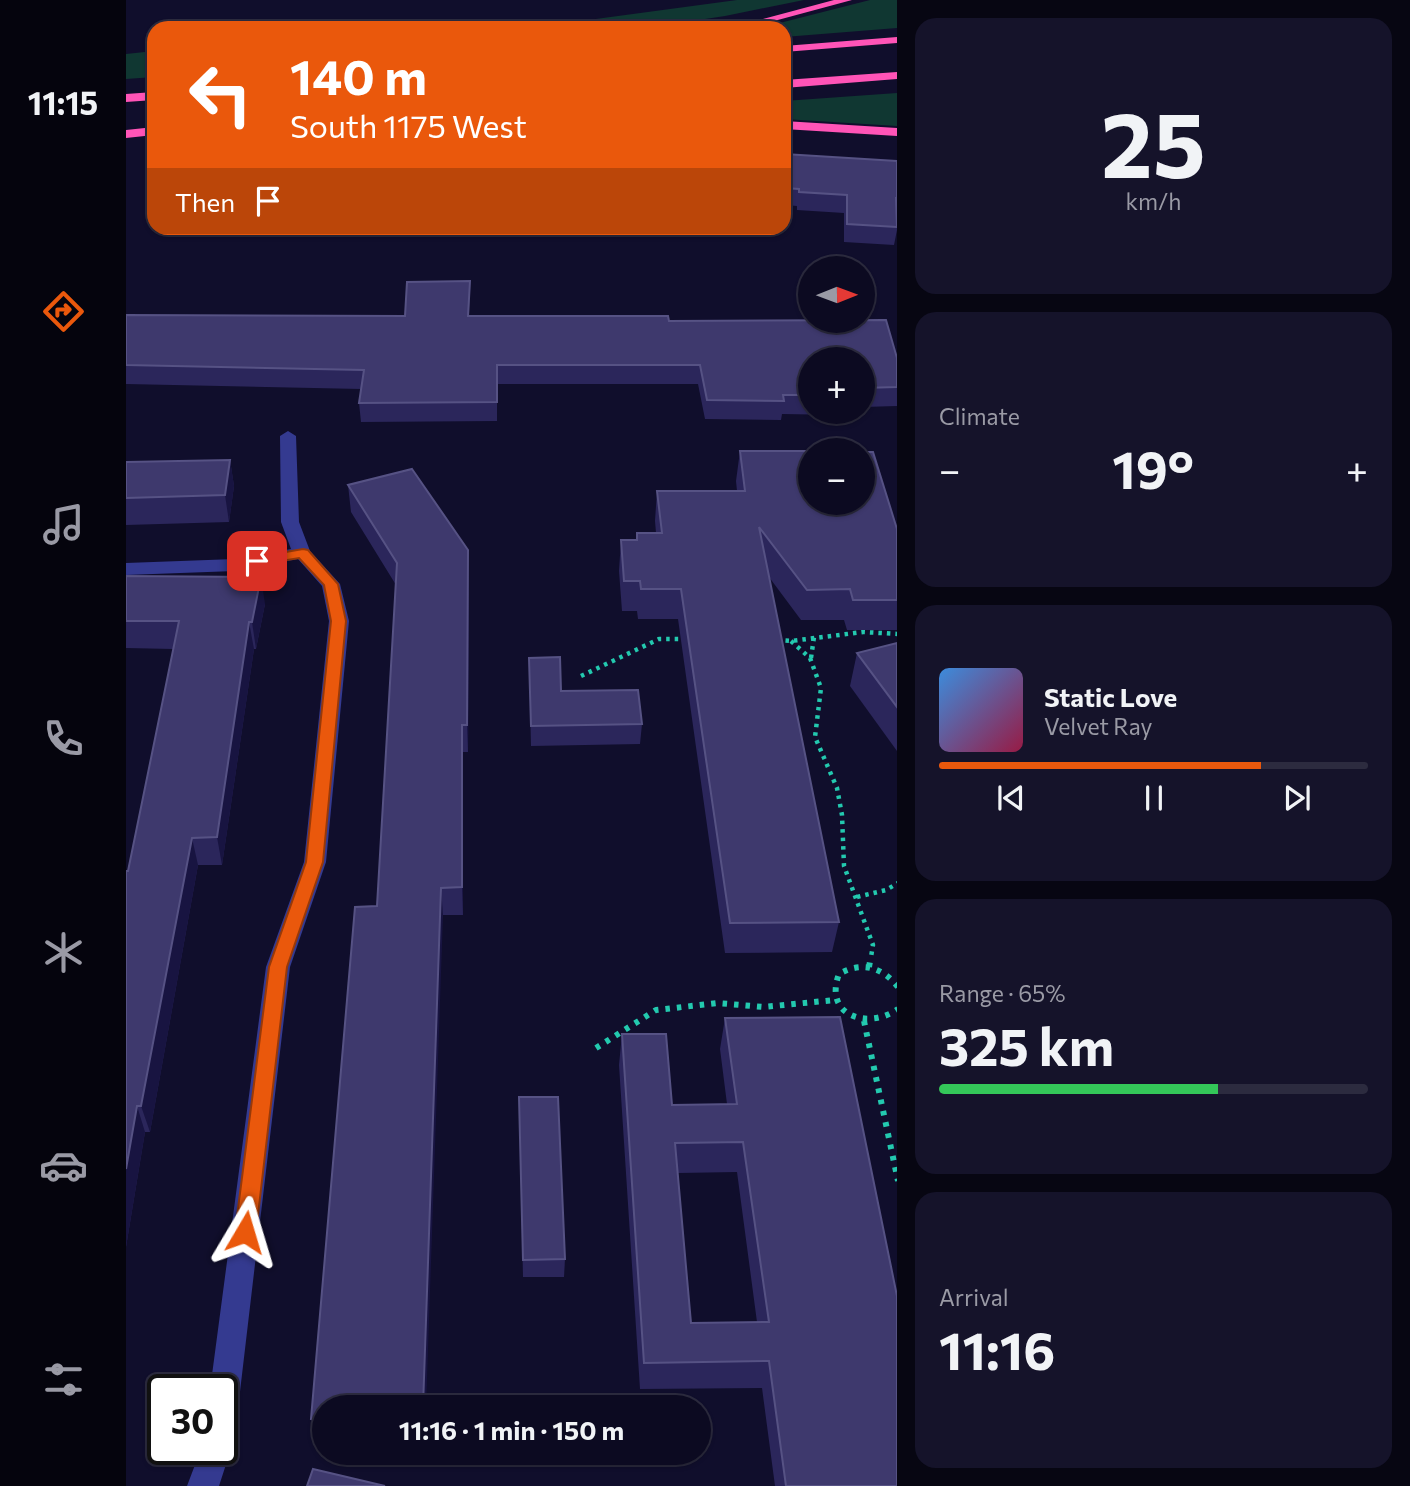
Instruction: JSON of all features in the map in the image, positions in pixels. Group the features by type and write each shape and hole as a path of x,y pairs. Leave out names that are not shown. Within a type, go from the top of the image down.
{"highway":[{"path":"763,21 848,0"},
{"path":"791,48 897,40"},
{"path":"791,83 897,75"},
{"path":"126,98 147,96"},
{"path":"791,125 897,132"},
{"path":"126,134 147,132"},
{"path":"126,147 145,146"}],"street":[{"path":"227,1374 278,967 314,862 338,621 331,584 303,553 290,522 288,436"},
{"path":"126,569 235,565 303,553"},
{"path":"203,1486 210,1465"}],"path":[{"path":"765,640 791,641 863,632 897,634"},
{"path":"810,658 814,637"},
{"path":"581,676 659,639 686,639"},
{"path":"791,641 810,658 821,688 815,737 837,788 842,815 844,866 873,944 869,967"},
{"path":"857,897 886,890 897,883"},
{"path":"897,987 884,973 858,966 839,974 834,982 835,1000 850,1015 864,1021 881,1020 897,1009"},
{"path":"596,1048 656,1010 718,1003 763,1007 835,1000"},
{"path":"864,1021 897,1181"},
{"path":"890,1147 897,1140"}],"green space":[{"path":"737,0 804,0 692,21 581,21"},
{"path":"870,0 897,0 897,28 791,36 791,21 788,21"},
{"path":"147,52 147,78 126,79 126,54"},
{"path":"897,93 897,126 791,119 791,101"}],"building":[{"path":"791,154 897,161 897,227 847,224 847,195 799,192 799,189 791,188"},
{"path":"470,281 468,316 668,316 669,321 798,320 798,333 875,333 875,320 886,320 897,358 897,387 875,388 875,347 798,347 798,395 783,395 784,401 707,400 700,365 497,365 497,402 359,403 364,370 126,365 126,315 405,316 407,282"},
{"path":"740,451 798,451 798,515 875,515 875,458 897,529 897,600 853,600 850,589 807,590 759,527 839,922 730,923 681,589 641,589 640,581 624,581 621,540 637,540 637,533 662,533 657,491 745,491"},
{"path":"230,460 225,495 126,498 126,462"},
{"path":"412,469 468,550 467,725 462,725 462,887 441,888 423,1395 313,1395 355,907 377,906 397,563 348,485"},
{"path":"126,576 261,577 252,622 249,622 217,837 192,838 141,1106 137,1106 126,1169 126,871 179,621 126,621"},
{"path":"897,643 897,707 857,653"},
{"path":"560,657 561,691 638,690 642,724 531,726 529,658"},
{"path":"840,1017 897,1296 897,1486 786,1486 769,1361 644,1363 622,1034 666,1034 672,1105 737,1104 725,1018","holes":["743,1142 769,1322 691,1323 675,1143"]},
{"path":"519,1097 558,1097 565,1259 523,1260"},
{"path":"313,1469 385,1486 307,1486"}],"route":[{"path":"245,1232 278,967 314,862 338,621 331,584 303,553 257,561"}]}
